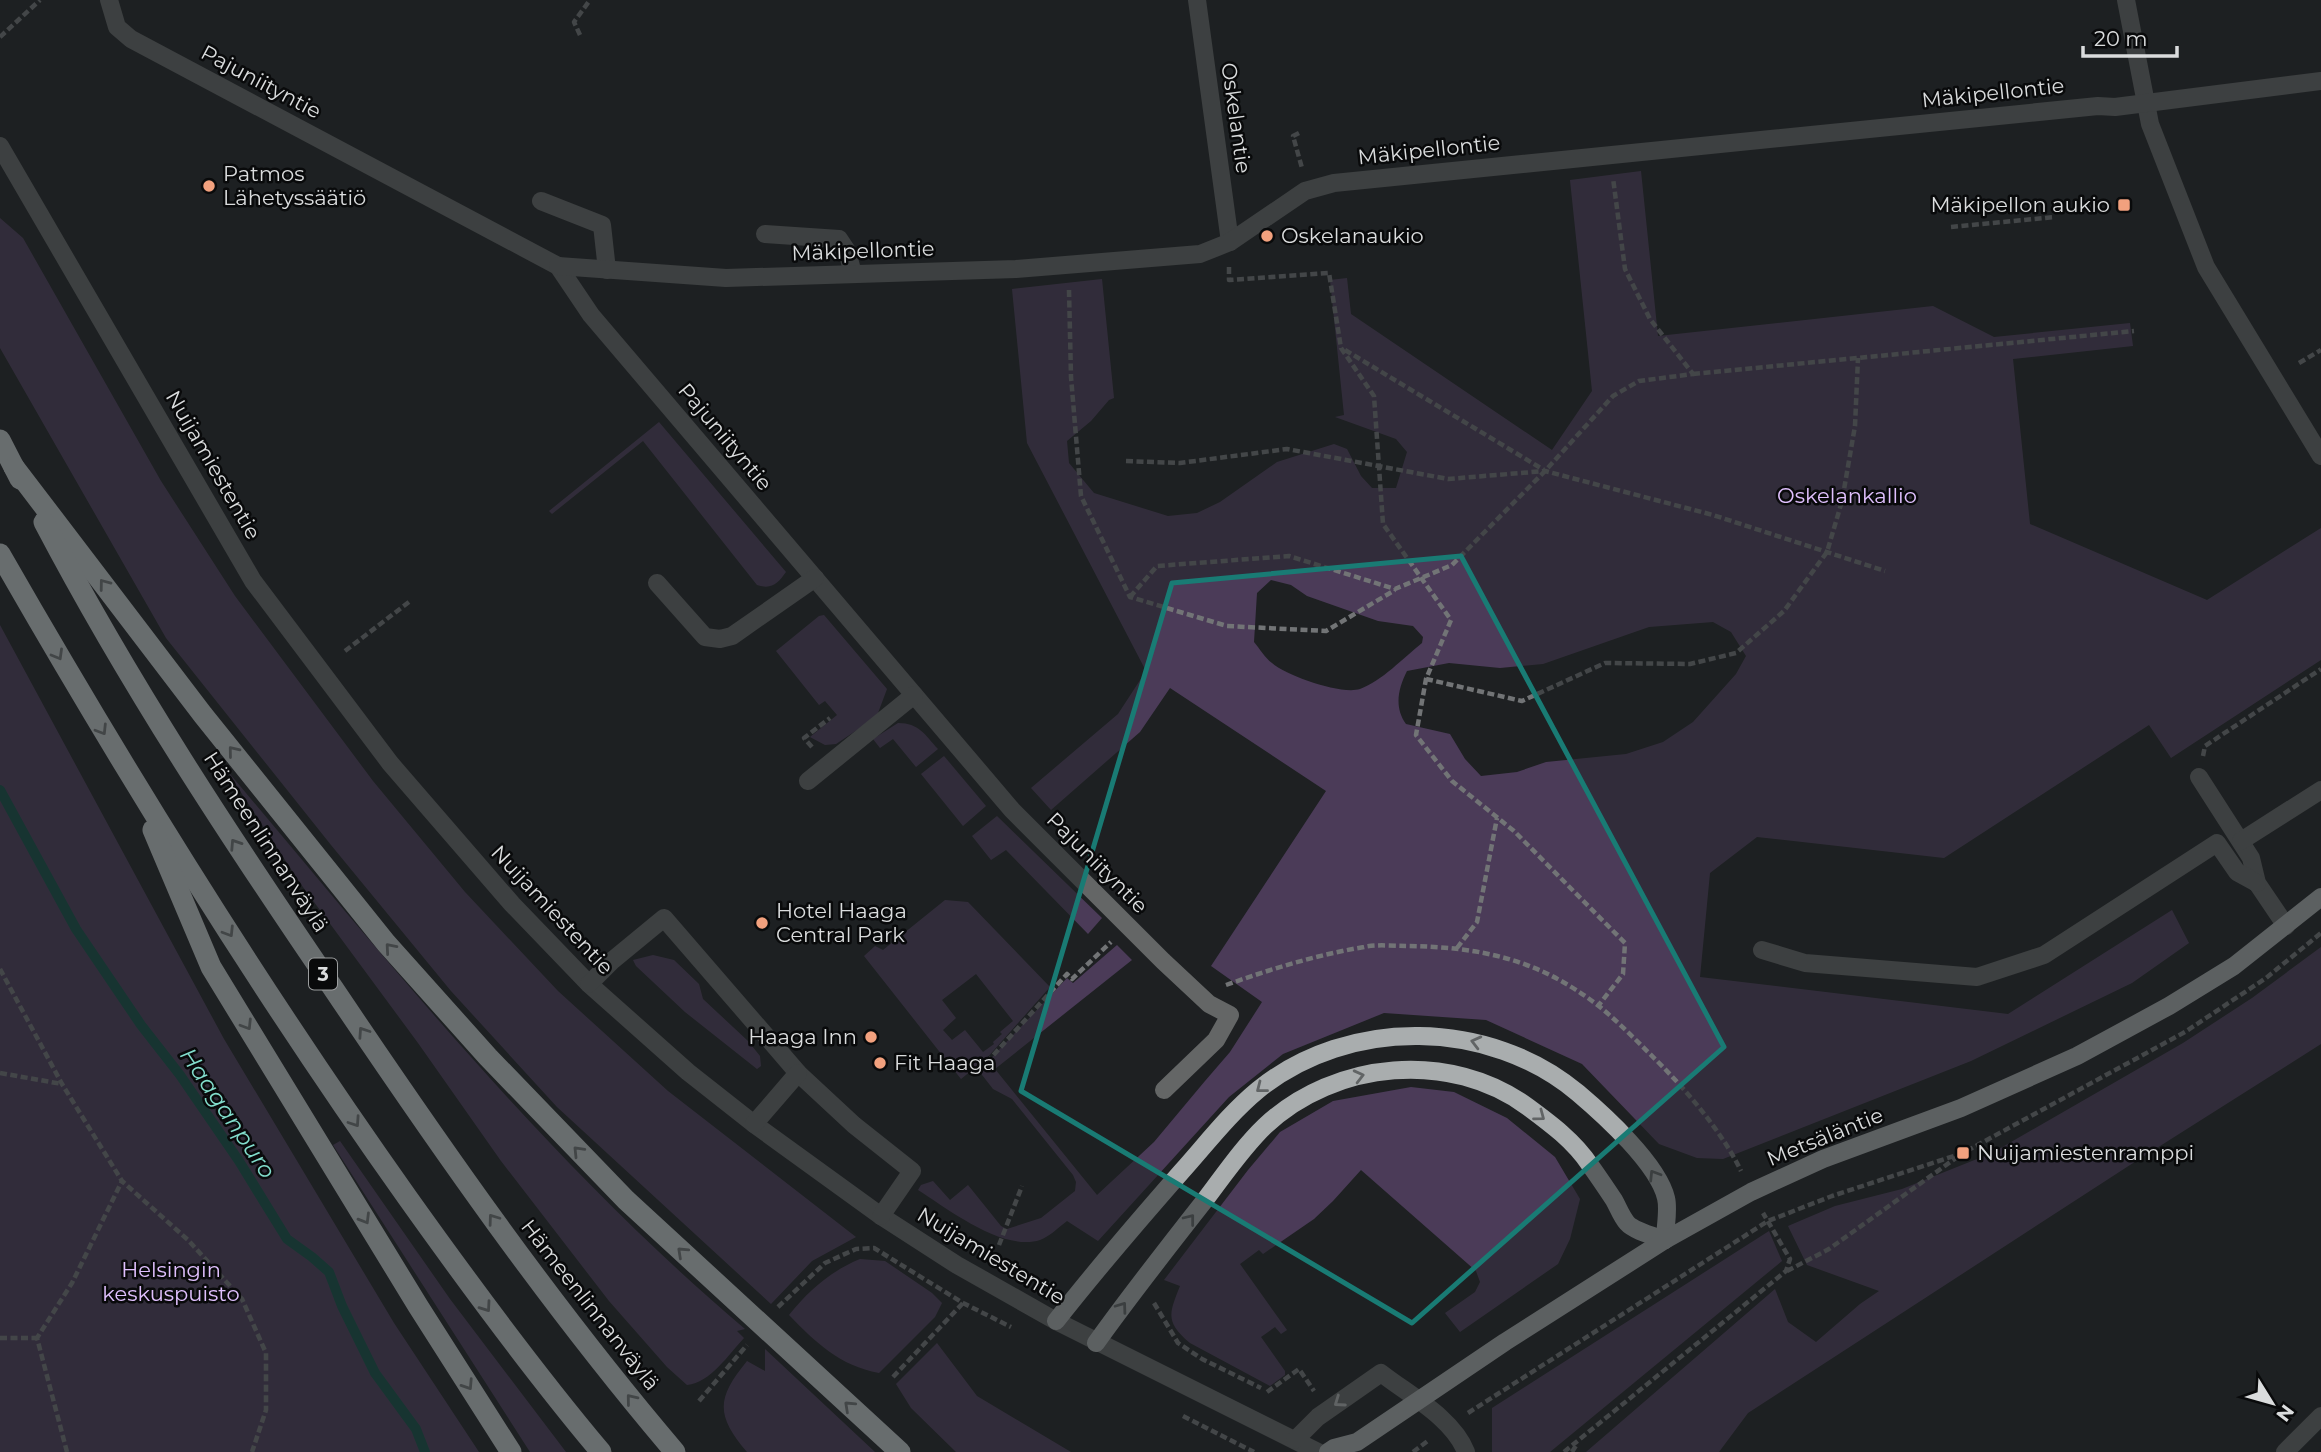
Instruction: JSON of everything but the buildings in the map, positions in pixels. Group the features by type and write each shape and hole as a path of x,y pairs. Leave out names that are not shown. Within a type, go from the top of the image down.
{"highway":[{"name":"Hämeenlinnanväylä","path":"0,440 85,600 237,847 416,1111 544,1290 674,1452"},
{"path":"14,467 204,715 351,900 470,1037 626,1200 900,1452"},
{"path":"0,554 127,771 274,1002 370,1144 497,1322 601,1452"},
{"path":"127,771 211,967 510,1452"}],"main road":[{"name":"Metsäläntie","path":"1328,1452 1334,1448 1355,1447 1452,1377 1665,1240 1751,1192 1823,1159 1961,1108 2077,1056 2169,1006 2234,966 2321,897"},
{"path":"1056,1321 1113,1249 1235,1110 1260,1088 1292,1066 1354,1044 1391,1037 1432,1036 1480,1043 1505,1050 1534,1064 1569,1086 1605,1116 1654,1174 1667,1198 1665,1240 1628,1224 1588,1162 1560,1131 1511,1096 1479,1081 1435,1070 1388,1070 1367,1074 1324,1087 1300,1099 1265,1126 1135,1289 1096,1343"}],"street":[{"name":"Pajuniityntie","path":"109,0 117,27 131,39 558,266 591,315 1012,810 1163,961 1209,1004 1230,1015 1216,1040 1164,1090"},
{"name":"Oskelantie","path":"1197,0 1230,242"},
{"path":"2126,0 2150,124 2206,267 2321,456"},
{"name":"Mäkipellontie","path":"558,266 726,278 1016,269 1200,254 1230,242 1305,191 1359,180 2145,103 2321,81"},
{"name":"Nuijamiestentie","path":"0,146 253,581 390,763 512,904 589,984 688,1072 754,1124 881,1216 957,1265 1096,1343 1318,1452"},
{"path":"541,201 601,225 607,270"},
{"path":"765,234 839,239 847,251 853,274"},
{"path":"657,583 705,637 720,639 732,636 815,578"},
{"path":"808,781 914,695"},
{"path":"2199,777 2251,858 2257,883 2286,926"},
{"path":"2241,841 2321,790"},
{"path":"1762,950 1805,963 1977,977 2044,955 2217,843 2237,872 2257,883"},
{"path":"589,984 613,960 664,918 798,1073 854,1125 912,1171 881,1216"},
{"path":"754,1124 798,1073"},
{"path":"1294,1440 1376,1368 1457,1434 1466,1452"},
{"path":"2285,1452 2321,1416"}],"path":[{"path":"0,37 40,0"},
{"path":"580,36 574,22 590,0"},
{"path":"1299,133 1293,136 1305,191"},
{"path":"1609,154 1625,269 1650,319 1693,374"},
{"path":"1951,227 2055,216"},
{"path":"1230,242 1229,280 1329,273 1341,348 1374,396 1383,524 1451,620 1426,680 1416,734 1452,780 1514,831 1625,943 1623,974 1598,1006"},
{"path":"1068,264 1071,377 1081,496 1130,597 1227,626 1326,631 1395,589 1452,565 1545,471 1613,396 1639,381 2134,331"},
{"path":"1341,348 1545,471 1713,515 1885,571"},
{"path":"2299,363 2321,350"},
{"path":"1426,680 1522,701 1605,663 1690,664 1736,653 1784,611 1827,552 1842,501 1855,426 1858,358"},
{"path":"1126,461 1180,463 1287,449 1448,479 1545,471"},
{"path":"1130,597 1157,566 1289,556 1395,589"},
{"path":"345,651 409,602"},
{"path":"2199,777 2205,746 2321,669"},
{"path":"809,734 830,718"},
{"path":"1457,948 1477,922 1497,818"},
{"path":"1564,1452 1786,1271 1829,1249 1963,1153 2185,1032 2266,978 2321,933"},
{"path":"1209,1004 1225,985 1283,964 1367,946 1457,948 1494,953 1525,964 1553,977 1598,1006 1665,1069 1699,1108 1737,1164 1790,1259 1786,1271"},
{"path":"978,1069 1067,974 1073,979 1104,949"},
{"path":"0,969 62,1084 122,1181 187,1240 242,1299 266,1353 266,1410 252,1452"},
{"path":"0,1073 62,1084"},
{"path":"1491,1397 1768,1221 1832,1196 1963,1153"},
{"path":"67,1452 37,1338 72,1283 122,1181"},
{"path":"999,1245 1022,1186"},
{"path":"776,1310 825,1263 856,1249 874,1248 963,1303 1012,1328"},
{"path":"1150,1299 1159,1308 1164,1322 1178,1343 1202,1359 1261,1388"},
{"path":"892,1377 963,1303"},
{"path":"0,1338 37,1338"},
{"path":"699,1401 752,1339"},
{"path":"1267,1392 1299,1369 1328,1410"},
{"path":"1181,1415 1254,1452"},
{"path":"1572,1452 1582,1437"}],"highlighted area":[{"path":"1461,556 1724,1047 1412,1323 1021,1091 1172,583"}],"green space":[{"name":"Oskelankallio","path":"1641,171 1658,336 1933,306 1994,337 2130,323 2133,346 2013,359 2030,524 2207,600 2321,528 2321,660 2171,758 2149,725 1944,858 1757,837 1710,873 1700,977 2008,1014 2172,910 2189,943 2132,983 1971,1061 1723,1159 1697,1158 1659,1144 1582,1064 1486,1020 1384,1013 1283,1054 1229,1097 1098,1241 1067,1221 1043,1239 1025,1242 1010,1240 976,1227 918,1190 921,1185 933,1181 950,1200 968,1185 1001,1226 1007,1229 1041,1218 1075,1191 1076,1182 1012,1099 993,1089 979,1071 1067,978 1073,983 1117,945 1132,960 995,1069 1097,1195 1154,1142 1230,1052 1262,1002 1211,966 1326,791 1170,688 1140,732 1051,810 1031,788 1118,714 1146,671 1027,443 1012,289 1102,279 1114,398 1067,441 1069,463 1094,493 1168,516 1197,513 1220,502 1277,462 1334,444 1347,449 1361,476 1372,488 1396,488 1407,452 1396,439 1335,417 1344,415 1330,280 1347,278 1351,314 1552,450 1592,391 1570,180","holes":["1271,580 1291,585 1307,596 1378,621 1413,626 1423,637 1422,643 1384,675 1360,689 1328,687 1301,679 1272,663 1254,642 1257,593","1713,622 1731,632 1746,656 1736,674 1693,722 1663,742 1626,754 1546,762 1517,772 1481,776 1465,759 1450,734 1406,724 1402,718 1400,691 1407,671 1449,663 1500,668 1543,664 1649,627"]},
{"path":"0,218 23,238 161,481 235,596 373,781 465,892 558,991 668,1091 856,1237 812,1261 771,1304 557,1107 451,991 166,638 0,348"},
{"path":"659,422 786,572 777,582 767,587 757,585 643,441 552,514 549,511"},
{"path":"824,615 887,689 878,713 869,722 836,744 825,745 810,737 837,715 825,701 819,705 776,651 819,616"},
{"name":"Helsingin keskuspuisto","path":"0,625 224,1039 394,1323 479,1452 0,1452"},
{"path":"898,723 916,728 938,749 916,767 893,739 880,748 873,739"},
{"path":"944,756 986,806 963,826 921,774"},
{"path":"225,768 473,1060 605,1199 673,1266 745,1329 737,1331 744,1338 704,1379 687,1385 667,1367 609,1301 501,1161 300,883"},
{"path":"997,816 1102,918 1088,934 1006,850 991,860 972,836"},
{"path":"945,900 968,902 1050,987 987,1058 961,1079 864,956 875,946 883,950","holes":["976,974 1013,1021 1000,1032 1002,1034 994,1044 983,1052 965,1030 952,1040 943,1030 956,1018 942,1000"]},
{"path":"2321,947 2321,1044 1748,1413 1719,1452 1586,1452 1775,1289 1788,1322 1816,1342 1879,1291 1807,1265 1788,1226 1835,1206 1902,1189 1992,1153 2183,1043 2252,998"},
{"path":"653,955 674,960 699,984 703,999 748,1041 760,1056 761,1066 757,1069 685,1012 636,966 633,960"},
{"path":"1411,1087 1454,1092 1507,1118 1555,1157 1580,1199 1570,1239 1558,1264 1460,1332 1445,1313 1475,1292 1480,1282 1476,1271 1361,1170 1314,1219 1263,1254 1259,1250 1240,1264 1287,1330 1281,1334 1275,1327 1261,1337 1285,1371 1285,1375 1270,1386 1190,1343 1182,1336 1172,1317 1173,1304 1180,1286 1164,1280 1280,1132 1333,1101"},
{"path":"340,1141 450,1299 566,1452 530,1452 333,1145"},
{"path":"1769,1231 1782,1261 1550,1452 1492,1452 1492,1408"},
{"path":"860,1259 885,1261 932,1293 942,1303 935,1317 879,1373 852,1365 829,1352 789,1315 821,1282"},
{"path":"937,1343 977,1396 1071,1452 956,1452 911,1408 896,1384"},
{"path":"765,1349 875,1452 747,1452 725,1417 725,1397 747,1361 765,1371"}],"waterway":[{"name":"Haaganpuro","path":"0,790 76,929 239,1161 287,1239 329,1272 342,1306 375,1373 416,1429 425,1452"}],"place":[{"name":"Patmos Lähetyssäätiö","path":"209,186"},
{"name":"Mäkipellon aukio","path":"2124,205"},
{"name":"Oskelanaukio","path":"1267,236"},
{"name":"Hotel Haaga Central Park","path":"762,923"},
{"name":"Haaga Inn","path":"871,1037"},
{"name":"Fit Haaga","path":"880,1063"},
{"name":"Nuijamiestenramppi","path":"1963,1153"}]}
